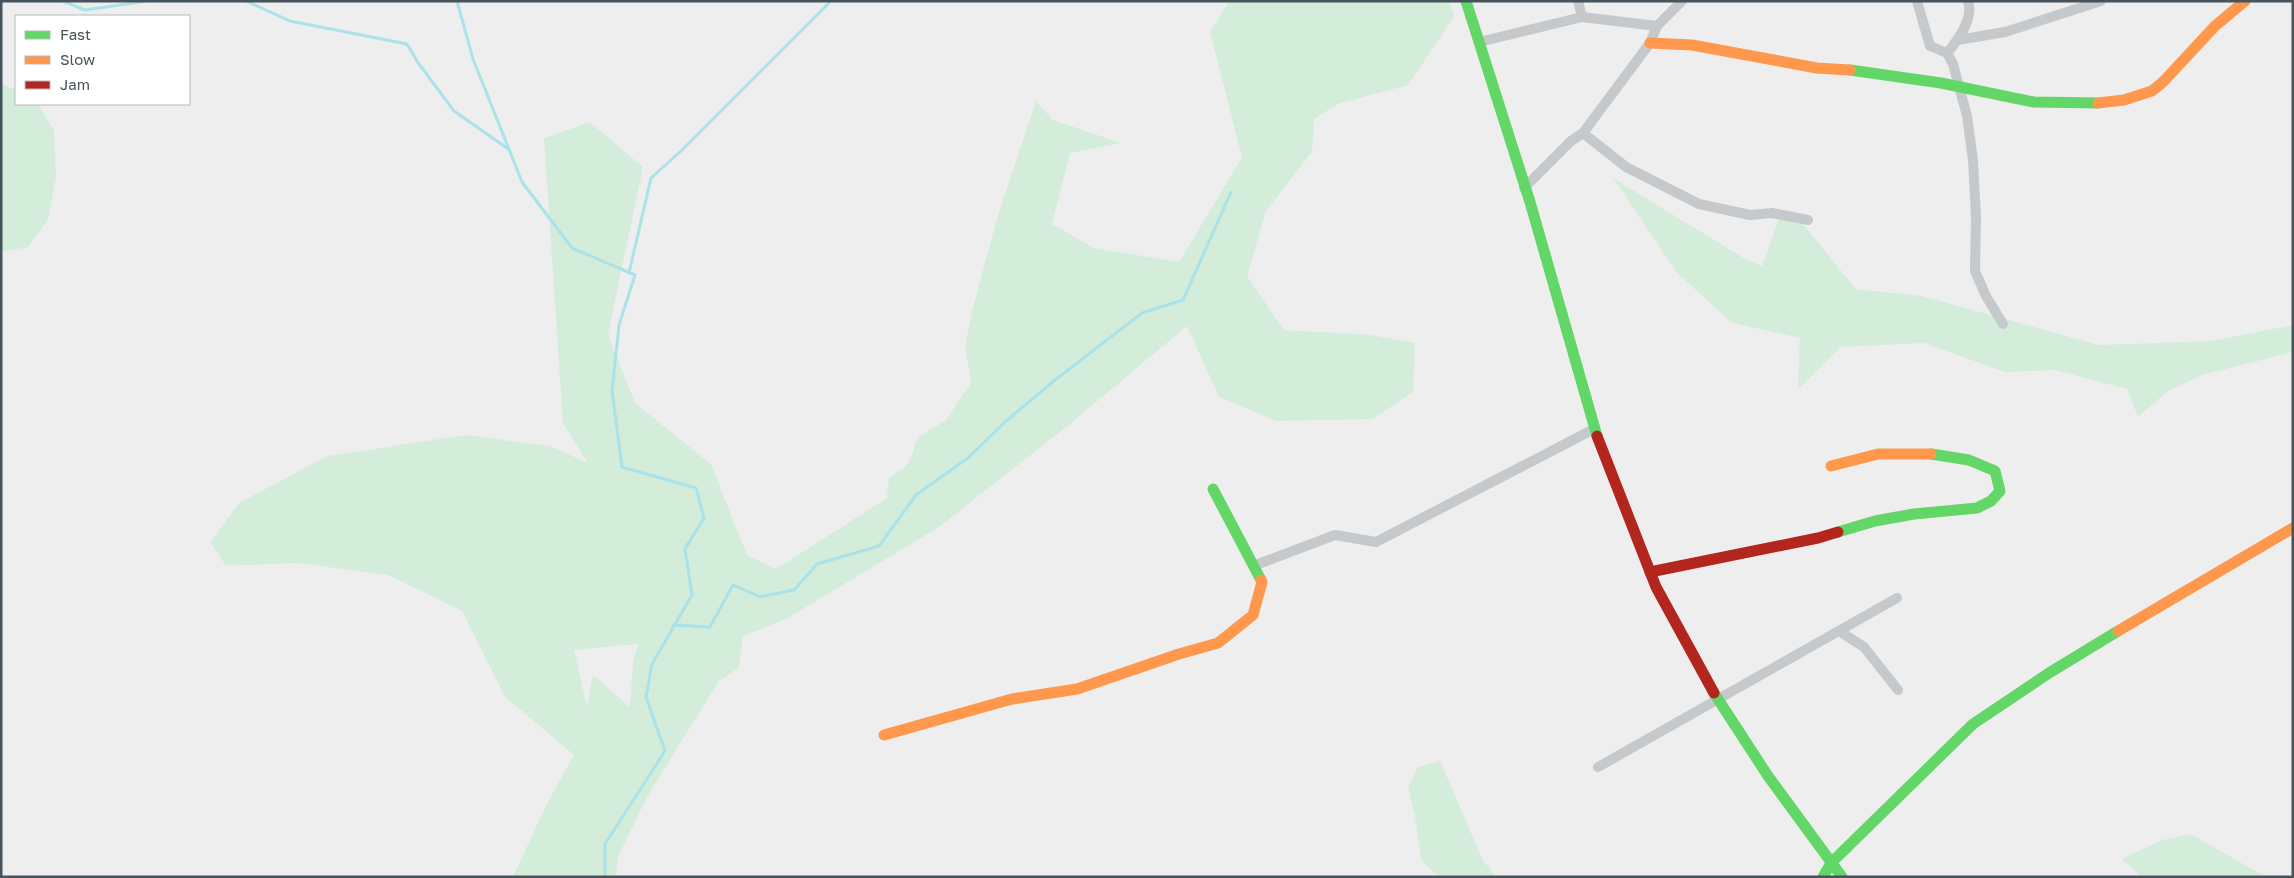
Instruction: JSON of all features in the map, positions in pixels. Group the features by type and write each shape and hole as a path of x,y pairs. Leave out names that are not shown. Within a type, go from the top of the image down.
{"main road":[{"path":"1466,1 1530,202 1594,429 1656,587 1718,699 1768,776 1842,877"},
{"path":"1650,44 1692,45 1817,68 1862,71 1942,83 2034,102 2098,103 2124,100 2152,91 2163,82 2215,26 2245,1"},
{"path":"1650,572 1818,538 1875,521 1914,514 1977,508 1991,500 2000,491 1995,471 1976,461 1893,452 1865,456 1831,466"},
{"path":"884,735 1012,699 1077,689 1179,654 1218,643 1253,615 1262,582 1213,489"},
{"path":"1823,877 1830,863 1973,724 2048,673 2293,528"}],"street":[{"path":"1578,1 1582,16"},
{"path":"1524,188 1571,141 1583,133 1650,44 1657,26 1682,1"},
{"path":"1917,1 1930,46 1947,53 1953,64 1960,88 1967,116 1973,160 1976,218 1975,271 1986,296 2003,324"},
{"path":"1947,53 1958,40 1970,12 1968,1"},
{"path":"1958,40 2005,32 2101,1"},
{"path":"1479,42 1582,16 1657,26"},
{"path":"1583,133 1626,167 1699,204 1750,215 1772,213 1808,220"},
{"path":"1253,566 1335,535 1376,542 1594,429"},
{"path":"1598,767 1898,598"},
{"path":"1839,631 1864,647 1898,690"}],"green space":[{"path":"1229,1 1449,1 1454,17 1408,85 1338,104 1314,119 1312,152 1266,211 1247,276 1284,330 1371,335 1415,343 1413,392 1373,419 1276,421 1219,397 1187,326 1070,424 939,527 786,619 743,636 739,668 719,681 647,797 618,857 616,877 513,877 547,803 574,755 505,697 462,611 388,575 297,563 226,566 210,542 239,503 327,456 466,435 550,446 588,463 563,424 544,138 590,122 643,167 608,334 635,403 711,464 747,555 776,569 887,498 889,477 901,470 909,462 917,438 946,420 971,383 965,346 972,311 998,215 1036,101 1053,120 1121,143 1070,153 1052,224 1094,248 1179,262 1242,157 1210,32","holes":["638,644 633,661 630,707 593,675 587,707 574,650"]},
{"path":"1,84 15,90 15,105 39,105 54,130 56,177 48,220 28,247 1,252"},
{"path":"1613,178 1742,257 1762,266 1781,213 1803,224 1856,289 1922,296 2099,345 2211,341 2293,325 2293,352 2202,375 2168,391 2138,417 2127,389 2055,370 2005,372 1924,343 1841,347 1798,389 1800,338 1732,323 1676,272"},
{"path":"1440,761 1482,859 1496,877 1438,877 1421,859 1415,816 1408,787 1418,767"},
{"path":"2191,834 2266,877 2142,877 2122,859 2162,840"}],"waterway":[{"path":"63,1 85,10 147,1"},
{"path":"246,1 290,21 407,44 419,64 454,111 507,148"},
{"path":"457,1 473,59 522,182 572,248 635,275 619,325 612,391 622,467 696,488 704,518 685,549 692,595 652,664 646,697 665,751 605,844 605,877"},
{"path":"629,273 651,178 681,151 831,1"},
{"path":"673,625 710,627 733,585 760,597 794,590 817,564 879,546 916,495 968,458 1005,422 1055,380 1142,313 1183,300 1231,192"}],"traffic: fast":[{"path":"1466,1 1530,202 1597,436"},
{"path":"1850,70 1941,83 2034,102 2098,103"},
{"path":"1838,532 1875,521 1914,514 1977,508 1991,501 2000,491 1995,471 1969,460 1931,454"},
{"path":"1213,489 1261,580"},
{"path":"1823,877 1831,863 1973,724 2049,673 2118,631"},
{"path":"1714,693 1768,776 1842,877"}],"traffic: slow":[{"path":"2098,103 2124,100 2152,91 2163,82 2215,26 2245,1"},
{"path":"1650,43 1692,45 1817,68 1850,70"},
{"path":"1831,466 1878,454 1931,454"},
{"path":"2118,631 2293,528"},
{"path":"884,735 1012,699 1077,689 1179,654 1218,643 1253,615 1261,580"}],"traffic: jam":[{"path":"1597,436 1656,587 1714,693"},
{"path":"1650,572 1818,538 1838,532"}]}
